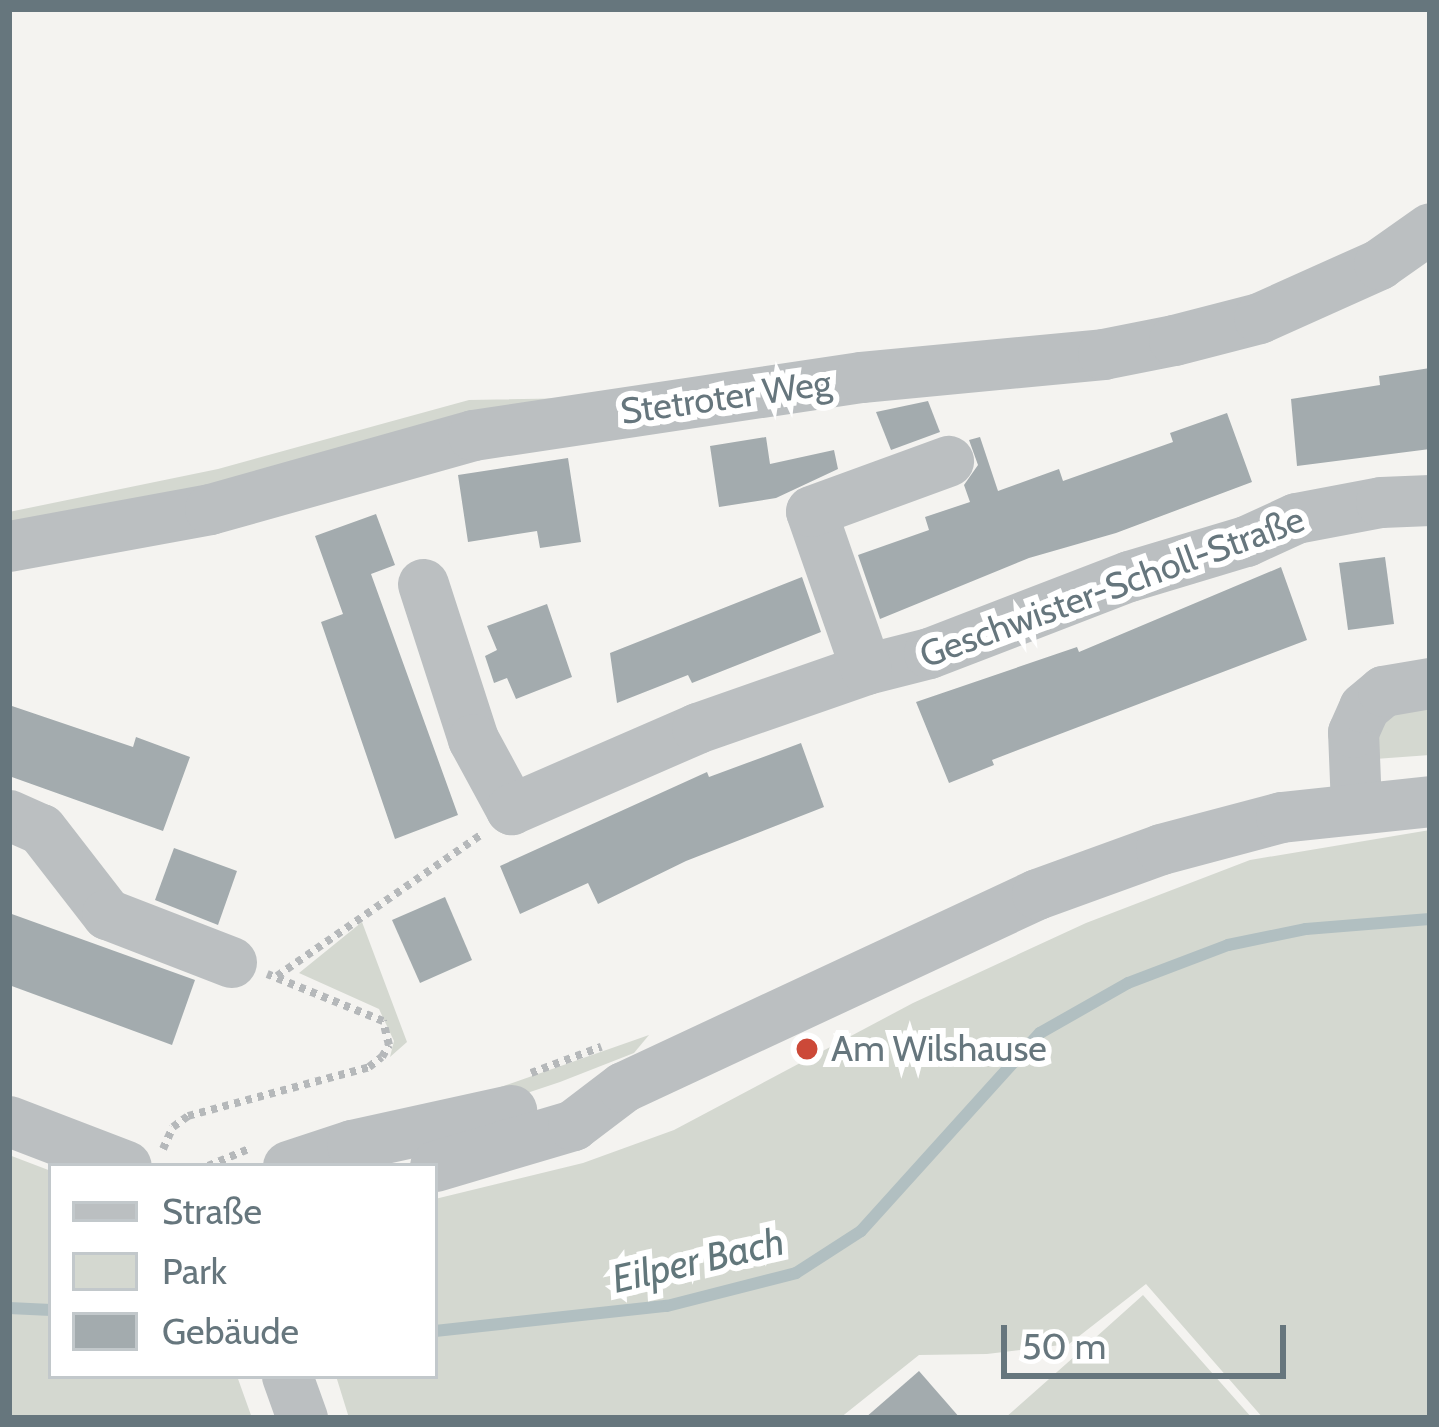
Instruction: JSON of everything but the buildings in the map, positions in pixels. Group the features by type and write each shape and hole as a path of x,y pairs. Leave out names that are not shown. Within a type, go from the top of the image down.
{"street":[{"name":"Stetroter Weg","path":"9,546 210,509 473,435 861,377 1103,355 1174,340 1259,318 1379,264 1430,228"},
{"path":"866,669 811,511 948,461"},
{"name":"Geschwister-Scholl-Straße","path":"511,809 697,728 866,669 929,653 1129,576 1246,541 1296,518 1381,502 1430,500"},
{"path":"423,584 473,739 511,809"},
{"path":"1356,806 1353,732 1364,707 1383,691 1430,683"},
{"path":"438,1165 573,1125 622,1087 1037,894 1161,849 1281,817 1430,801"},
{"path":"9,815 41,829 107,914 254,969"},
{"path":"297,1163 352,1144 471,1122 564,1093 622,1087"},
{"path":"9,1121 144,1163"},
{"path":"288,1379 302,1418"}],"path":[{"path":"254,969 472,838 502,826 511,809"},
{"path":"144,1163 188,1116 368,1067 382,1058 389,1045 383,1021 254,969"}],"green space":[{"path":"642,397 9,536 9,512 218,469 469,400"},
{"path":"1430,704 1430,755 1375,759 1373,743 1386,712"},
{"path":"1430,830 1430,1418 1263,1418 1146,1284 1069,1344 987,1354 919,1355 840,1418 349,1418 337,1379 438,1379 438,1198 583,1163 674,1130 913,1003 1086,923 1250,860"},
{"path":"362,922 407,1042 390,1057 394,1041 379,1009 299,973"},
{"path":"649,1035 634,1053 560,1082 521,1095 475,1096"},
{"path":"9,1155 48,1170 48,1379 238,1379 252,1418 9,1418"},
{"path":"1143,1295 1252,1418 1005,1418 1066,1364"}],"waterway":[{"name":"Eilper Bach","path":"438,1331 667,1306 796,1273 861,1231 1040,1033 1128,983 1228,945 1306,929 1430,919"},
{"name":"Eilper Bach","path":"9,1308 48,1310"}],"place":[{"name":"Am Wilshause","path":"807,1049"}]}
